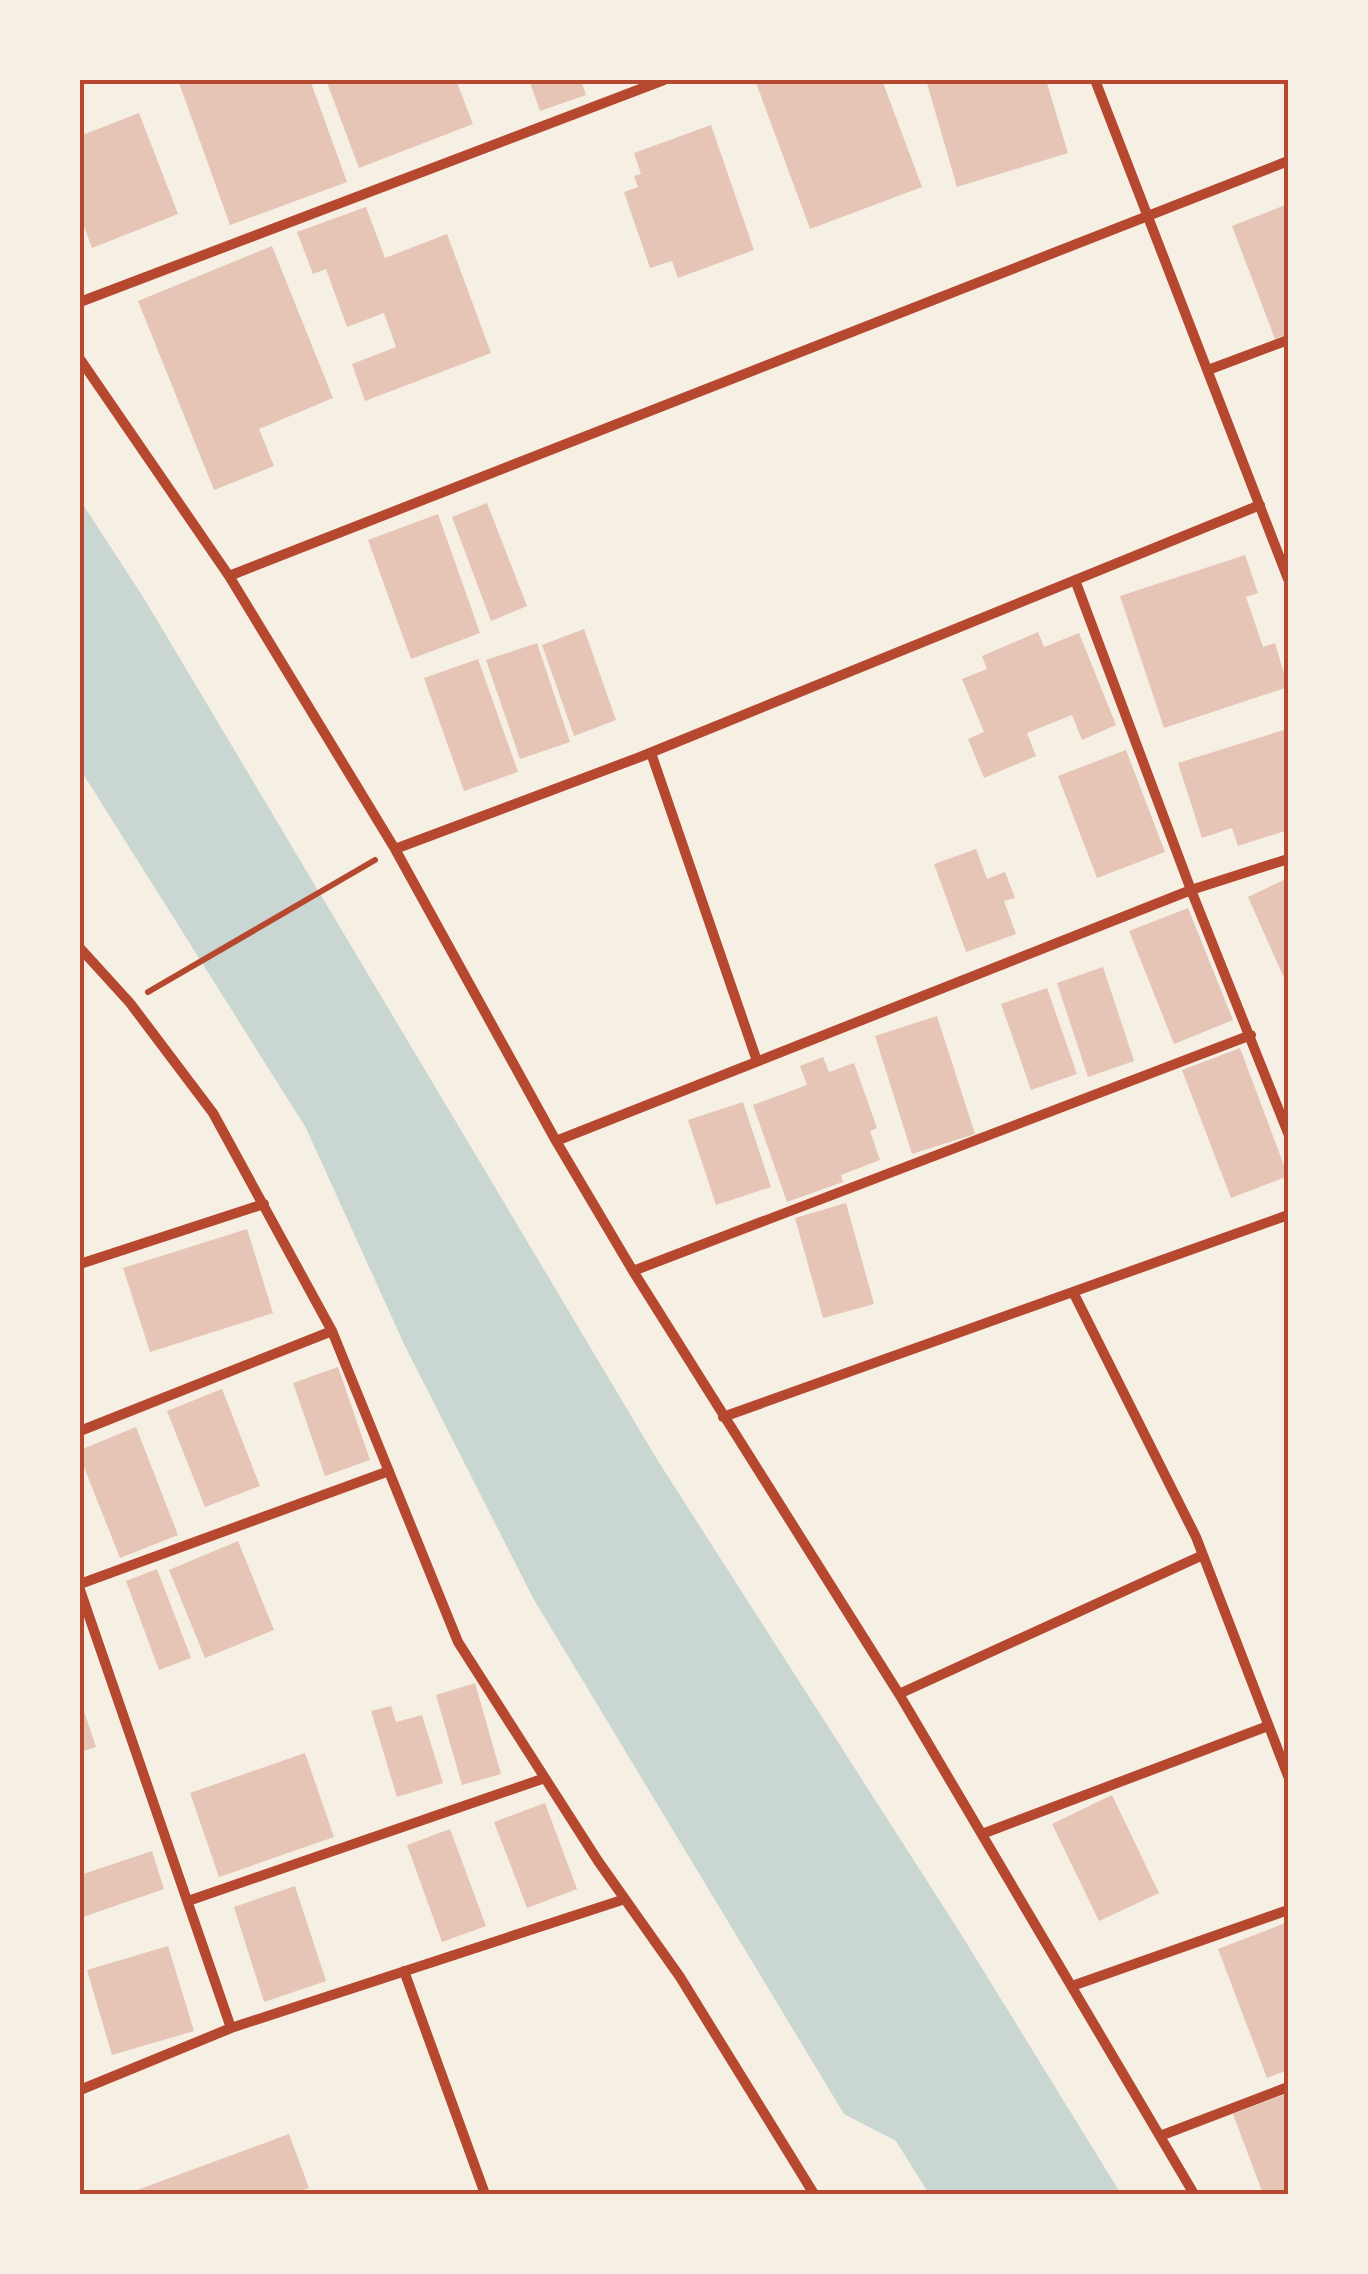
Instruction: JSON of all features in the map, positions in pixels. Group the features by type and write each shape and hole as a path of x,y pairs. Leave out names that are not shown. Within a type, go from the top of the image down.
{"street":[{"path":"80,302 664,80"},
{"path":"1095,80 1288,579"},
{"path":"229,576 1288,161"},
{"path":"1208,370 1288,340"},
{"path":"80,359 229,576 395,849 556,1141 723,1418 900,1694 1194,2194"},
{"path":"395,849 651,753 1260,505"},
{"path":"1076,580 1191,890 1288,1133"},
{"path":"651,753 757,1062"},
{"path":"556,1141 1191,890 1288,859"},
{"path":"82,955 130,1003 213,1113 332,1331 458,1642 625,1900 680,1977 814,2194"},
{"path":"634,1271 1251,1035"},
{"path":"80,1264 264,1204"},
{"path":"723,1418 1288,1215"},
{"path":"1073,1292 1203,1554 1288,1776"},
{"path":"80,1431 332,1331"},
{"path":"231,2028 80,1587 389,1471"},
{"path":"900,1694 1203,1554"},
{"path":"982,1834 1268,1726"},
{"path":"188,1901 545,1778"},
{"path":"80,2090 231,2028 625,1900"},
{"path":"1072,1986 1288,1910"},
{"path":"404,1971 485,2194"},
{"path":"1160,2136 1288,2087"}],"path":[{"path":"130,1003 354,872"}],"shaded area":[{"path":"80,500 145,600 658,1461 959,1931 1121,2194 929,2194 896,2141 844,2114 533,1598 404,1344 306,1128 80,769"}],"building":[{"path":"178,80 310,80 347,182 230,225"},
{"path":"326,80 456,80 473,124 359,168"},
{"path":"529,80 581,80 586,95 540,111"},
{"path":"755,80 882,80 922,187 810,229"},
{"path":"926,80 1046,80 1068,153 957,187"},
{"path":"139,113 178,214 92,248 80,216 80,136"},
{"path":"711,125 754,250 678,278 672,261 650,268 624,192 638,187 634,176 641,174 634,153"},
{"path":"1288,204 1288,334 1275,339 1232,226"},
{"path":"366,207 385,258 447,234 491,353 365,401 352,364 396,347 384,313 347,327 326,269 313,274 297,232"},
{"path":"272,246 333,398 259,429 274,466 214,490 138,301"},
{"path":"487,503 527,606 491,621 452,517"},
{"path":"438,514 480,633 411,659 368,540"},
{"path":"1245,555 1258,593 1246,597 1263,647 1275,643 1288,687 1164,728 1120,596"},
{"path":"584,629 616,720 574,736 542,645"},
{"path":"1038,632 1044,647 1079,633 1116,725 1082,740 1072,715 1027,733 1036,756 984,778 968,739 984,732 962,679 987,669 982,656"},
{"path":"537,643 570,742 520,759 486,660"},
{"path":"478,659 518,772 464,791 424,678"},
{"path":"1287,729 1288,830 1238,846 1232,828 1202,838 1178,763"},
{"path":"1126,750 1165,852 1097,878 1058,776"},
{"path":"976,849 987,879 1005,872 1015,898 1004,901 1016,934 966,952 934,864"},
{"path":"1288,878 1288,987 1248,897"},
{"path":"1188,908 1233,1020 1174,1044 1129,931"},
{"path":"1103,967 1134,1061 1088,1077 1057,983"},
{"path":"1047,988 1077,1074 1031,1090 1001,1004"},
{"path":"937,1016 975,1134 912,1154 875,1036"},
{"path":"1240,1048 1288,1176 1231,1198 1182,1070"},
{"path":"823,1057 829,1072 854,1063 877,1128 870,1131 880,1160 841,1175 843,1182 787,1202 753,1105 807,1085 800,1066"},
{"path":"743,1102 771,1187 716,1205 688,1120"},
{"path":"846,1203 874,1304 823,1318 795,1218"},
{"path":"247,1229 273,1313 150,1352 123,1268"},
{"path":"338,1367 370,1460 325,1476 293,1383"},
{"path":"222,1389 260,1486 205,1507 167,1411"},
{"path":"136,1427 178,1535 120,1558 80,1450"},
{"path":"238,1541 274,1630 205,1658 169,1570"},
{"path":"157,1569 191,1658 159,1670 126,1581"},
{"path":"475,1683 501,1774 462,1785 436,1695"},
{"path":"80,1699 96,1747 80,1752"},
{"path":"391,1706 396,1722 422,1715 443,1783 397,1797 371,1711"},
{"path":"305,1753 334,1837 219,1877 190,1793"},
{"path":"1112,1795 1159,1893 1099,1921 1052,1824"},
{"path":"545,1803 577,1889 527,1908 494,1822"},
{"path":"450,1829 486,1926 442,1942 407,1845"},
{"path":"152,1851 164,1889 80,1918 80,1875"},
{"path":"295,1886 326,1981 264,2002 234,1907"},
{"path":"1288,1922 1288,2070 1267,2078 1218,1949"},
{"path":"168,1946 194,2031 112,2055 87,1970"},
{"path":"1288,2093 1288,2194 1263,2194 1233,2114"},
{"path":"289,2134 309,2188 291,2194 126,2194"}]}
